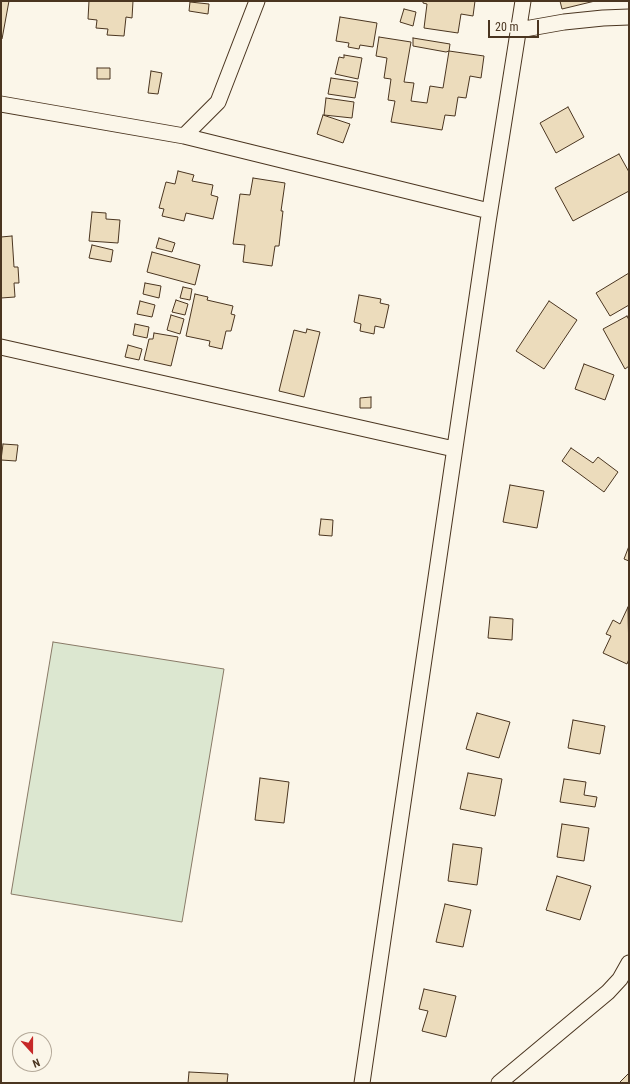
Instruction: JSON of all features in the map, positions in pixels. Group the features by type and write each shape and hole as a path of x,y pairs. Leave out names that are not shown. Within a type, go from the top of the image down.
{"street":[{"path":"184,136 218,102 257,1"},
{"path":"362,1083 454,449 523,1"},
{"path":"519,30 564,22 629,17"},
{"path":"1,104 184,136 490,211"},
{"path":"1,347 454,449"},
{"path":"499,1083 608,992 620,979 629,963"}],"green space":[{"path":"53,642 224,669 182,922 11,894"}],"building":[{"path":"1,1 9,1 2,39 1,38"},
{"path":"89,1 133,1 132,18 126,17 124,36 107,35 108,29 96,28 97,20 88,19"},
{"path":"423,1 475,1 473,16 461,14 458,33 424,28 427,4 423,3"},
{"path":"560,1 595,1 562,9"},
{"path":"190,2 209,4 208,14 189,11"},
{"path":"404,9 416,12 413,26 400,22"},
{"path":"340,17 377,23 373,47 360,45 359,49 348,47 349,43 336,41"},
{"path":"379,37 411,42 404,82 414,83 411,101 427,103 430,86 443,88 449,51 484,56 481,78 470,76 466,98 458,97 455,116 445,115 442,130 391,122 395,101 388,100 391,79 384,78 387,58 376,56"},
{"path":"413,38 450,44 449,51 446,52 413,46"},
{"path":"344,55 362,58 358,79 335,74 339,57 344,58"},
{"path":"97,68 110,68 110,79 97,79"},
{"path":"151,71 162,73 158,94 148,93"},
{"path":"331,78 358,82 355,98 328,94"},
{"path":"326,98 354,102 352,118 324,115"},
{"path":"568,107 584,137 556,153 540,123"},
{"path":"323,115 350,124 343,143 317,134"},
{"path":"619,154 629,172 629,191 573,221 555,188"},
{"path":"178,171 194,175 192,181 213,185 211,195 218,197 213,219 186,213 184,221 162,216 164,209 159,208 166,182 175,184"},
{"path":"253,178 285,183 281,211 283,211 279,246 275,246 272,266 243,262 245,245 233,244 240,194 250,195"},
{"path":"92,212 106,213 106,219 120,220 118,243 89,241"},
{"path":"12,236 14,267 18,267 19,283 14,283 15,297 1,298 1,237"},
{"path":"159,238 175,243 172,252 156,248"},
{"path":"92,245 113,250 111,262 89,258"},
{"path":"152,252 200,265 195,285 147,272"},
{"path":"629,273 629,305 610,316 596,293"},
{"path":"145,283 161,286 159,298 143,294"},
{"path":"183,287 192,289 190,300 180,298"},
{"path":"195,294 208,297 207,300 233,306 231,314 235,315 231,331 226,331 222,349 209,346 210,341 186,336"},
{"path":"359,295 381,299 380,303 389,305 384,328 375,326 374,334 360,331 361,324 354,322"},
{"path":"176,300 188,304 185,315 172,312"},
{"path":"140,301 155,305 152,317 137,314"},
{"path":"549,301 577,320 544,369 516,351"},
{"path":"171,315 184,319 180,334 167,330"},
{"path":"627,316 629,320 629,366 625,369 603,329"},
{"path":"135,324 149,327 147,338 133,335"},
{"path":"307,329 320,332 304,397 279,391 294,330 306,333"},
{"path":"154,333 178,337 171,366 144,360 149,339 153,339"},
{"path":"128,345 142,349 139,360 125,357"},
{"path":"584,364 614,375 605,400 575,389"},
{"path":"371,397 371,408 360,408 360,398"},
{"path":"3,444 18,445 16,461 1,460"},
{"path":"571,448 593,463 598,457 618,472 604,492 562,461"},
{"path":"510,485 544,491 537,528 503,522"},
{"path":"321,519 333,520 332,536 319,535"},
{"path":"629,546 629,561 624,559"},
{"path":"628,607 629,659 627,664 603,653 611,636 606,634 613,620 620,624"},
{"path":"490,617 513,619 512,640 488,638"},
{"path":"477,713 510,722 499,758 466,749"},
{"path":"573,720 605,726 600,754 568,748"},
{"path":"468,773 502,779 495,816 460,809"},
{"path":"260,778 289,782 284,823 255,820"},
{"path":"564,779 586,782 584,795 597,797 595,807 560,802"},
{"path":"562,824 589,828 584,861 557,857"},
{"path":"453,844 482,848 477,885 448,881"},
{"path":"557,876 591,886 580,920 546,910"},
{"path":"445,904 471,910 463,947 436,942"},
{"path":"424,989 456,996 446,1037 422,1031 428,1011 419,1009"},
{"path":"189,1072 228,1074 227,1083 188,1083"},
{"path":"629,1073 629,1083 619,1083"}]}
